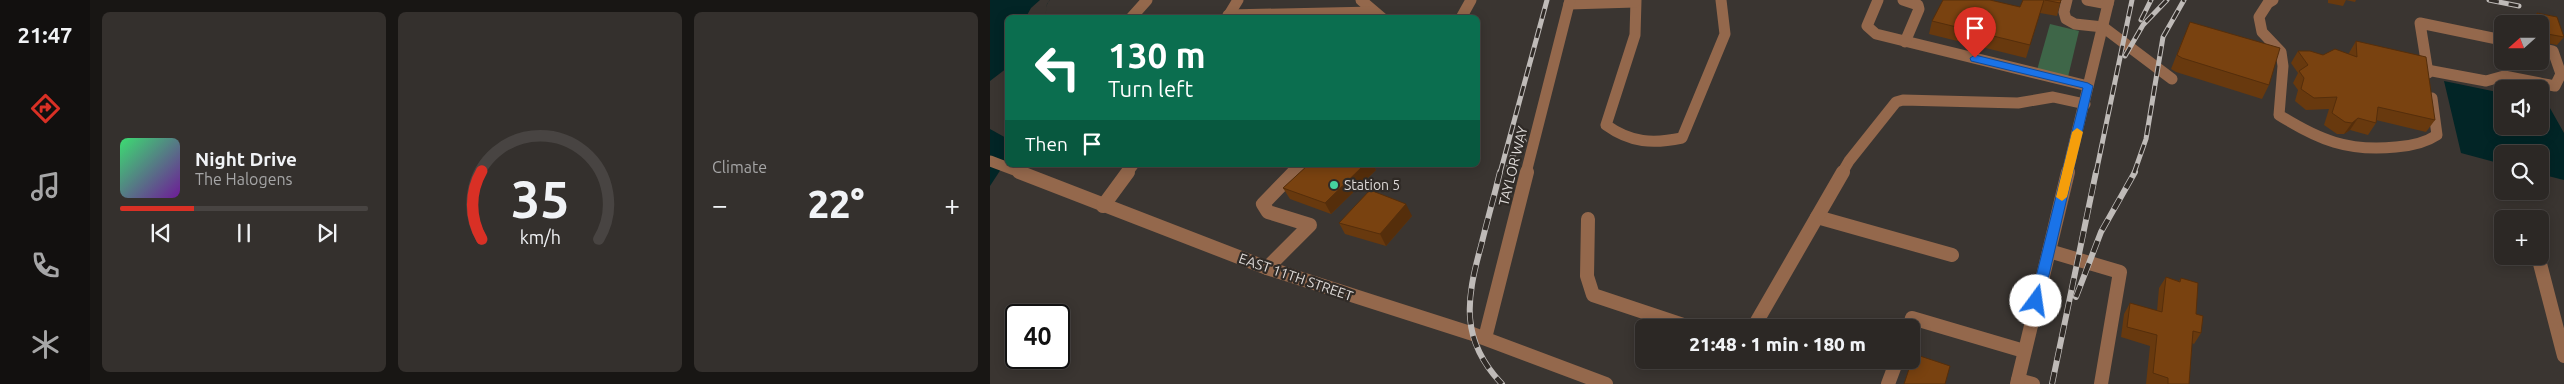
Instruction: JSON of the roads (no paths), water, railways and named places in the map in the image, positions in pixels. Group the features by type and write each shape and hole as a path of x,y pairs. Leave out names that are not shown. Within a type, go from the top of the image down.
{"street":[{"path":"1134,15 1147,0"},
{"path":"1229,15 1238,0"},
{"path":"1361,0 1362,3 1378,15"},
{"path":"1464,15 1470,0"},
{"path":"1570,2 1635,1 1635,34 1606,125 1622,137 1656,144 1682,138 1702,94 1725,34 1721,0"},
{"path":"1878,0 1867,26 1870,31 1906,42 2088,86"},
{"path":"1903,0 1918,5 1919,10 1906,42"},
{"path":"2067,0 2064,12 2066,19 2075,24 2103,27 2172,79"},
{"path":"2033,384 2018,382 2024,351 2085,104 2108,2 2087,0"},
{"path":"2273,0 2268,3 2259,17 2262,32 2280,52 2283,66 2278,115 2307,133 2347,148 2380,150 2430,140 2437,135 2420,23 2494,38"},
{"name":"TAYLOR WAY","path":"1485,338 1570,2"},
{"path":"2427,70 2486,81 2504,76 2559,88 2561,74 2553,51 2549,50"},
{"path":"1759,319 1849,161 1896,102 1903,100 2018,103 2053,97 2085,104"},
{"name":"EAST 11TH STREET","path":"990,161 1102,206 1268,268 1485,338 1606,384"},
{"path":"1102,206 1131,167"},
{"path":"1268,268 1310,225 1268,212 1263,204 1299,167"},
{"path":"1817,217 1952,255"},
{"path":"1588,218 1587,276 1593,295 1665,319"},
{"path":"2049,251 2120,272 2101,384"},
{"path":"2540,265 2564,356"},
{"path":"1920,320 2024,351"},
{"path":"1888,384 1893,369"}],"water":[{"path":"990,0 1050,0 1043,15 1005,15 1005,70 990,81"},
{"path":"2444,81 2494,91 2494,135 2549,135 2549,106 2564,133 2564,180 2549,176 2549,145 2494,145 2494,162 2461,153"},
{"path":"990,129 1005,137 1005,163 990,186"}],"railway":[{"path":"1500,173 1547,0"},
{"path":"2096,173 2132,0"},
{"path":"2141,20 2151,0"},
{"path":"2125,56 2143,25 2167,0"},
{"path":"2134,173 2146,139 2163,37 2184,0"},
{"path":"2489,0 2519,6"},
{"path":"1508,169 1512,157 1524,141"},
{"path":"1500,172 1472,284 1470,319 1479,351 1488,368 1502,384"},
{"path":"2052,384 2096,172"},
{"path":"2076,297 2101,232 2135,172"}],"place":[{"name":"Station 5","path":"1334,185"}]}
